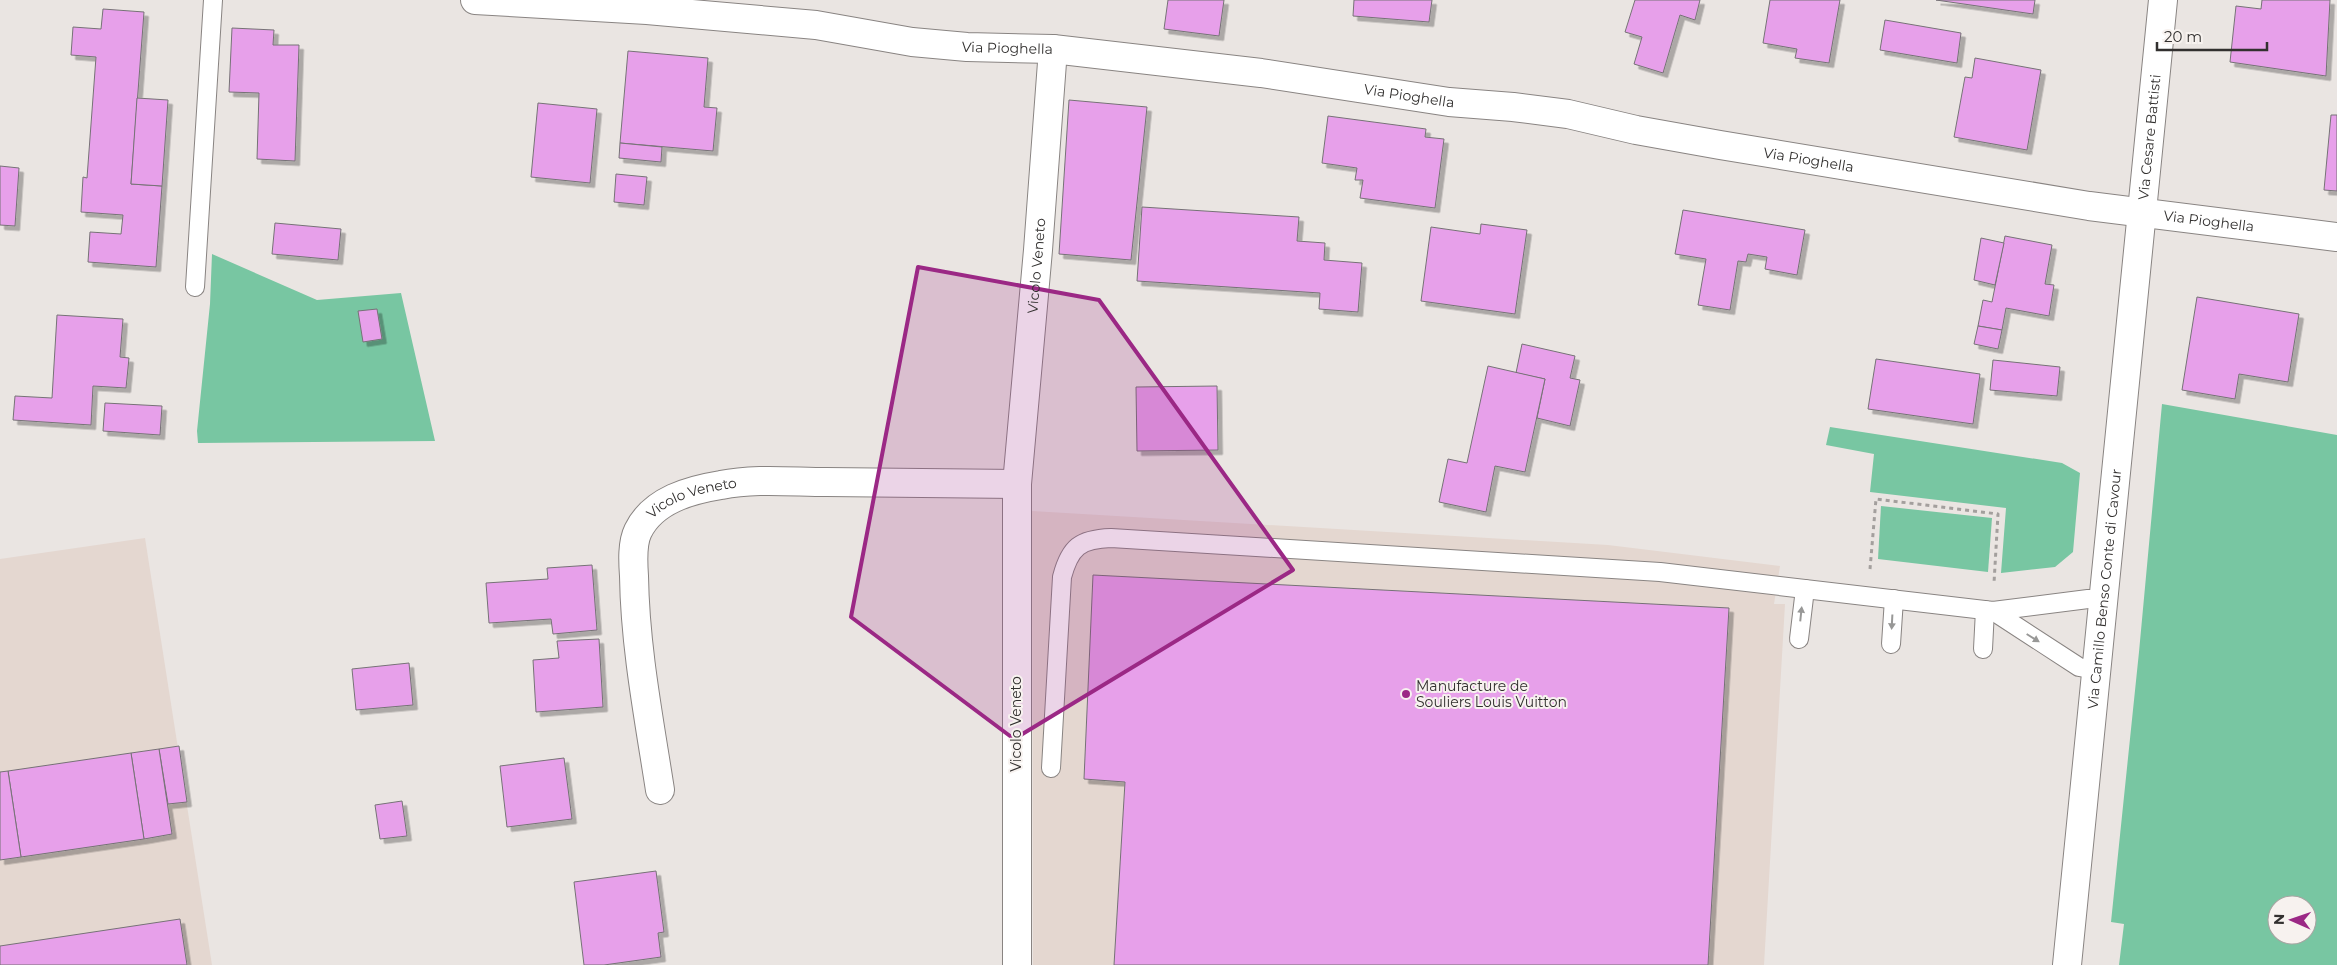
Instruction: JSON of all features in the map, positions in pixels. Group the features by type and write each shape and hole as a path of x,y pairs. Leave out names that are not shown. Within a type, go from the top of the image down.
{"street":[{"name":"Via Pioghella","path":"475,0 647,10 816,25 912,42 940,45 1053,49 1261,73 1449,102 1568,114 1636,130 1720,145 2088,206 2337,237"},
{"name":"Via Cesare Battisti","path":"2142,213 2163,0"},
{"name":"Vicolo Veneto","path":"1018,965 1017,484 1038,250 1053,49"},
{"name":"Via Camillo Benso Conte di Cavour","path":"2068,965 2142,213"},
{"name":"Vicolo Veneto","path":"660,790 640,657 634,593 633,557 637,532 650,514 677,497 723,484 769,482 1017,484"}],"lane":[{"path":"195,287 213,0"},
{"path":"1051,768 1062,577 1067,559 1078,545 1092,539 1111,538 1660,572 1989,610 2088,599 2104,600"},
{"path":"1799,639 1805,589"},
{"path":"1891,644 1894,600"},
{"path":"1983,649 1989,610"},
{"path":"1989,610 2079,667 2096,670"}],"path":[{"path":"1870,577 1876,499 1998,514 1994,588"}],"highlighted area":[{"path":"918,267 1099,300 1293,570 1014,739 851,617"}],"shaded area":[{"name":"Manufacture de Souliers Louis Vuitton","path":"1032,511 1608,545 1780,566 1774,604 1785,604 1764,965 1033,965"},
{"path":"145,538 212,965 0,965 0,559"}],"green space":[{"path":"212,254 317,300 401,293 435,441 198,443 197,431 210,304"},
{"path":"2162,404 2337,435 2337,965 2119,965 2124,924 2111,922"},
{"path":"1830,427 2062,463 2080,473 2073,552 2055,567 2001,573 2006,508 1870,492 1874,454 1826,445"},
{"path":"1881,506 1992,518 1988,572 1878,559"}],"building":[{"path":"1168,0 1224,0 1219,36 1164,29"},
{"path":"1354,0 1432,0 1429,22 1353,16"},
{"path":"1635,0 1700,0 1695,20 1680,15 1663,73 1634,64 1642,37 1625,32"},
{"path":"1770,0 1840,0 1829,63 1795,58 1797,49 1763,43"},
{"path":"1936,0 2035,0 2033,14"},
{"path":"2262,0 2330,0 2326,76 2230,62 2236,6 2261,9"},
{"path":"103,9 144,12 131,184 162,186 156,267 88,262 90,232 121,234 123,215 81,212 83,177 87,178 96,57 71,55 73,27 101,29"},
{"path":"1885,20 1961,33 1957,63 1880,50"},
{"path":"232,28 274,30 273,45 299,45 295,161 257,159 259,93 229,92"},
{"path":"628,51 708,58 704,107 717,108 713,151 620,143"},
{"path":"1975,58 2041,70 2027,150 1954,137 1965,77 1972,78"},
{"path":"137,98 168,100 162,186 131,184"},
{"path":"1069,100 1147,107 1131,260 1059,254"},
{"path":"538,103 597,109 590,183 531,177"},
{"path":"2331,115 2337,115 2337,191 2324,190"},
{"path":"1328,116 1426,129 1425,137 1444,139 1435,208 1360,198 1363,180 1355,180 1357,168 1322,163"},
{"path":"620,143 662,147 661,162 619,158"},
{"path":"0,166 19,168 15,226 0,225"},
{"path":"616,174 647,177 644,205 614,202"},
{"path":"1142,207 1299,217 1297,241 1325,243 1324,260 1362,263 1358,312 1319,309 1320,293 1137,281"},
{"path":"1683,210 1805,230 1797,275 1765,269 1767,257 1748,254 1746,262 1738,261 1730,310 1698,305 1706,259 1675,254"},
{"path":"275,223 341,229 338,260 272,254"},
{"path":"1481,224 1527,230 1515,314 1421,301 1431,227 1480,234"},
{"path":"2005,236 2052,245 2045,284 2054,285 2049,316 2006,308 2002,330 1978,326 1983,300 1992,302"},
{"path":"1981,238 2004,243 1995,285 1974,280"},
{"path":"2197,297 2299,314 2288,382 2239,374 2235,399 2182,390"},
{"path":"377,309 382,339 363,342 358,311"},
{"path":"57,315 123,319 120,357 129,358 126,388 93,386 91,425 13,420 15,396 52,398"},
{"path":"1978,326 2002,330 1998,349 1974,344"},
{"path":"1522,344 1575,356 1570,378 1580,380 1570,426 1537,418 1545,379 1516,373"},
{"path":"1876,359 1980,374 1973,424 1868,409"},
{"path":"1993,360 2060,367 2057,396 1990,390"},
{"path":"1488,366 1545,379 1525,472 1495,466 1486,512 1439,502 1448,459 1467,463"},
{"path":"1217,386 1218,450 1137,451 1136,387"},
{"path":"105,403 162,406 160,435 103,431"},
{"path":"592,565 597,630 553,634 551,619 489,623 486,583 548,579 547,568"},
{"name":"Manufacture de Souliers Louis Vuitton","path":"1093,575 1729,608 1708,965 1114,965 1125,782 1084,779"},
{"path":"599,639 603,707 536,712 533,660 559,658 557,641"},
{"path":"409,663 413,705 356,710 352,669"},
{"path":"179,746 187,802 168,804 159,749"},
{"path":"159,749 172,834 144,839 131,753"},
{"path":"131,753 144,839 21,857 8,771"},
{"path":"564,758 572,819 507,827 500,766"},
{"path":"8,771 21,857 0,860 0,772"},
{"path":"402,801 407,836 380,839 375,805"},
{"path":"656,871 664,932 658,933 661,957 604,965 584,965 574,882"},
{"path":"180,919 187,965 0,965 0,946"}],"place":[{"name":"Manufacture de Souliers Louis Vuitton","path":"1406,694"}]}
